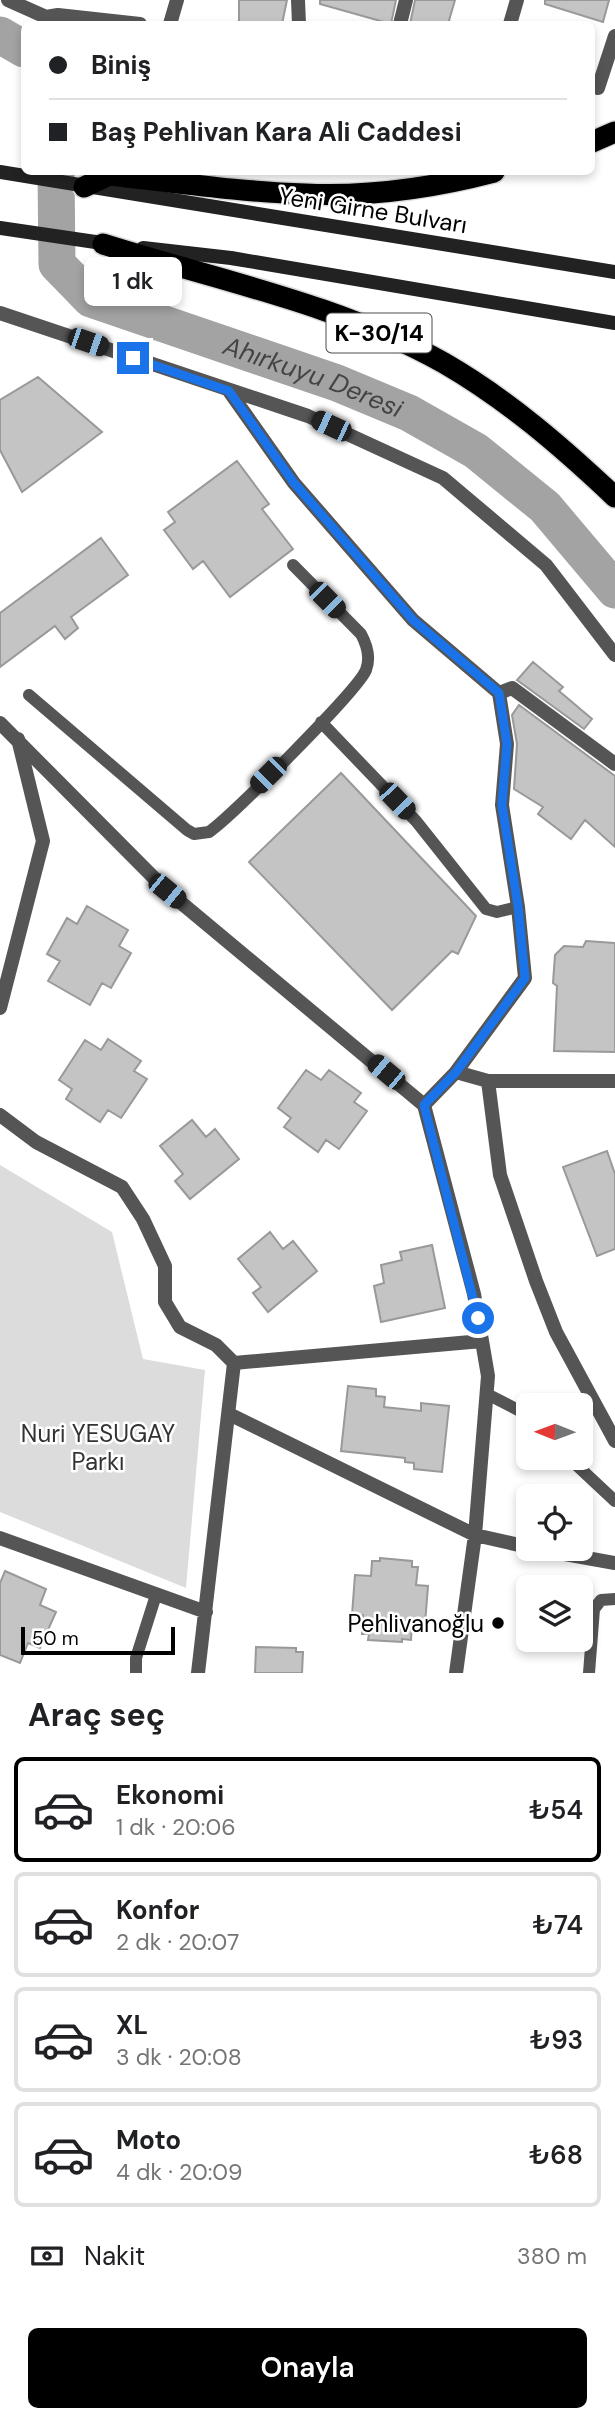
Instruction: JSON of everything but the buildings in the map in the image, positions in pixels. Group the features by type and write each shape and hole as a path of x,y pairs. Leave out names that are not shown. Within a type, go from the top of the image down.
{"highway":[{"path":"595,141 615,132"},
{"path":"84,187 109,175 304,194 380,193 482,175"},
{"name":"K-30/14","path":"103,244 287,298 362,326 443,363 503,401 553,439 615,497"}],"main road":[{"name":"Yeni Girne Bulvarı","path":"0,172 615,272"},
{"path":"0,228 103,244 231,258 615,324"}],"street":[{"path":"8,0 46,18 58,15 113,21"},
{"path":"58,15 63,0"},
{"path":"171,21 177,0"},
{"path":"298,0 299,21"},
{"path":"401,21 406,0"},
{"path":"511,21 516,0"},
{"path":"595,90 615,36"},
{"path":"595,90 615,81"},
{"path":"0,313 309,416 443,478 546,565 615,655"},
{"path":"229,391 294,483 413,620 499,693 507,744 502,805 518,906 525,978 456,1072 424,1105"},
{"path":"499,693 512,688 615,764"},
{"path":"0,723 17,737 167,891 424,1105 474,1294 488,1376 475,1535 456,1673"},
{"path":"0,1008 4,976 43,841 17,737"},
{"path":"456,1072 488,1081 615,1081"},
{"path":"488,1081 500,1175 536,1281 556,1332 615,1441"},
{"path":"0,1115 36,1142 122,1187 144,1219 165,1266 165,1302 180,1327 216,1345 234,1363"},
{"path":"234,1363 482,1341"},
{"path":"198,1673 234,1363"},
{"path":"229,1414 475,1535 516,1544"},
{"path":"0,1538 206,1612"},
{"path":"593,1559 615,1563"}],"lane":[{"path":"29,695 187,831 194,834 215,828 321,722 362,677 368,662 367,647 361,634 293,565"},
{"path":"321,722 416,821 486,909 494,912 518,906"},
{"path":"486,1394 516,1409"},
{"path":"582,1470 615,1501"},
{"path":"136,1673 136,1658 156,1595"},
{"path":"589,1673 594,1609 601,1600 615,1599"}],"green space":[{"name":"Nuri YESUGAY Parkı","path":"0,1165 112,1232 143,1359 205,1370 186,1588 0,1512"}],"waterway":[{"name":"Ahırkuyu Deresi","path":"0,35 21,47"},
{"name":"Ahırkuyu Deresi","path":"56,175 57,264 91,299 337,383 409,413 476,451 545,507 615,590"}],"place":[{"name":"Pehlivanoğlu","path":"498,1623"}],"route":[{"path":"133,358 229,391 294,483 413,620 499,693 507,744 502,805 518,906 525,978 456,1072 424,1105 478,1318"}]}
